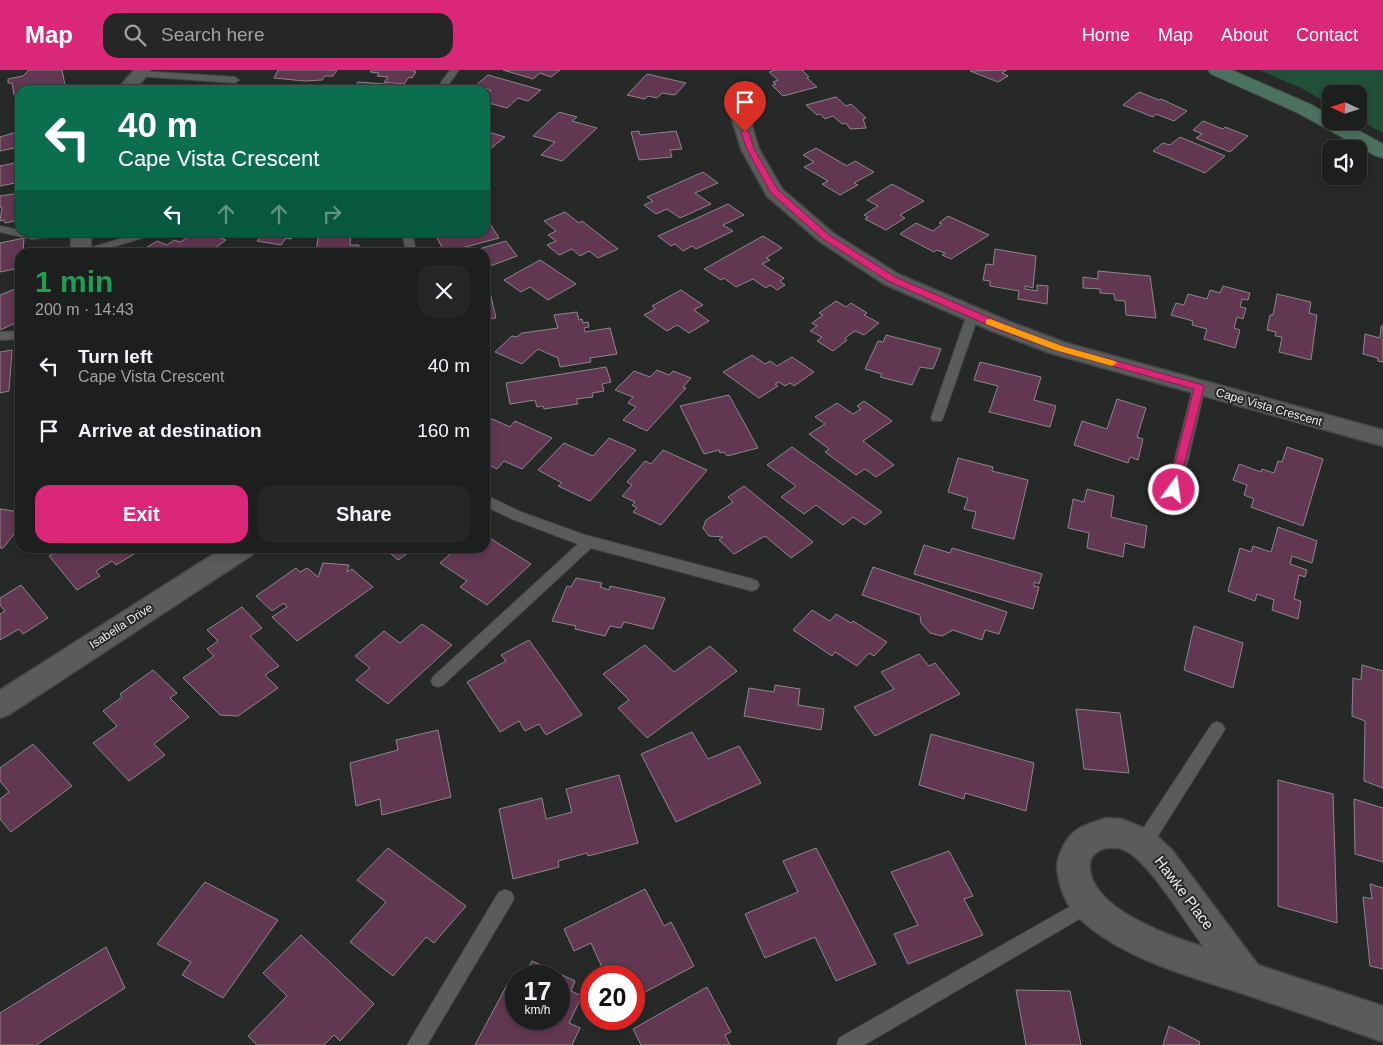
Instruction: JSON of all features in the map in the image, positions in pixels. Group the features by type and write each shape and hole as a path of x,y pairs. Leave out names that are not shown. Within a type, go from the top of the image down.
{"street":[{"path":"1217,70 1305,109 1383,152"},
{"path":"130,85 142,72"},
{"name":"Cape Vista Crescent","path":"740,116 750,149 774,192 826,237 891,279 1058,348 1383,438"},
{"name":"Isabella Drive","path":"0,705 234,553"},
{"name":"Hawke Place","path":"1247,978 1161,860 1143,844 1122,834 1106,833 1090,838 1082,843 1075,854 1072,872 1078,892 1087,905 1102,917 1146,942 1179,956 1383,1024"}],"lane":[{"path":"444,85 455,70"},
{"path":"142,72 235,80"},
{"path":"0,229 15,232"},
{"path":"101,248 139,237"},
{"path":"937,418 973,314"},
{"path":"0,336 15,335"},
{"path":"1174,490 1199,387"},
{"path":"490,502 546,528 589,542 752,584"},
{"path":"438,681 589,542"},
{"path":"1143,844 1217,729"},
{"path":"416,1045 505,898"},
{"path":"846,1045 1087,905"}],"green space":[{"path":"1259,70 1383,70 1383,133 1368,125 1368,85 1322,85 1322,100 1301,88"}],"building":[{"path":"29,70 62,70 65,85 15,85 14,95 12,83 8,83 8,79 23,76"},
{"path":"278,70 337,70 333,76 325,76 322,80 305,81 274,78"},
{"path":"372,70 415,70 414,72 416,72 404,84 384,82 388,77 377,76 379,73 370,72"},
{"path":"503,70 560,70 551,77 540,73 533,79"},
{"path":"775,70 804,70 809,77 807,78 817,87 783,96 772,85 776,84 773,82 778,80 769,72"},
{"path":"1007,70 1002,73 1008,76 998,82 970,71"},
{"path":"647,74 686,83 675,95 662,93 657,98 648,96 645,99 627,95"},
{"path":"488,75 541,90 528,101 518,98 507,108 490,103 490,85 476,85"},
{"path":"358,82 398,85 356,85"},
{"path":"1139,92 1159,100 1161,99 1187,111 1174,121 1156,114 1153,117 1123,105"},
{"path":"836,97 846,106 851,104 866,118 863,119 866,128 850,129 846,123 842,124 833,116 825,119 820,114 817,115 806,105"},
{"path":"559,112 577,117 572,121 597,128 562,161 541,155 555,142 533,136"},
{"path":"1203,121 1248,136 1230,152 1196,138 1202,134 1193,130"},
{"path":"639,131 640,135 676,131 682,149 670,150 672,157 639,160 631,132"},
{"path":"15,132 15,148 0,151 0,137"},
{"path":"490,132 505,137 490,149"},
{"path":"1180,137 1225,156 1205,173 1153,151 1163,143 1170,145"},
{"path":"816,148 847,166 855,161 874,172 854,183 858,185 840,195 822,184 828,181 804,167 814,162 803,155"},
{"path":"15,163 15,183 0,186 0,166"},
{"path":"703,172 718,183 695,193 711,204 680,218 667,209 656,214 644,205 653,201 647,197"},
{"path":"892,184 924,201 900,215 905,218 886,230 865,219 868,217 864,215 878,206 867,200"},
{"path":"15,194 15,221 5,223 4,220 0,221 2,207 0,207 0,196"},
{"path":"728,204 744,215 723,225 733,231 696,249 692,246 683,251 675,244 671,246 658,236"},
{"path":"565,212 579,223 582,221 618,249 598,258 589,251 580,256 572,249 559,255 547,245 556,241 548,235 556,231 544,221"},
{"path":"948,216 989,235 951,259 942,255 945,253 937,250 934,252 900,234 916,223 933,231"},
{"path":"490,224 499,238 462,248 442,248 437,238 490,237"},
{"path":"763,236 782,248 766,258 770,260 762,264 784,278 780,281 785,285 777,290 770,285 766,288 753,279 736,287 724,278 721,280 704,269"},
{"path":"188,237 218,237 226,240 215,248 146,248 157,241 167,245 174,240 180,242"},
{"path":"260,237 293,237 291,239 286,238 281,245 257,241"},
{"path":"315,237 351,237 350,245 359,245 359,248 317,248 318,238"},
{"path":"24,238 23,248 15,248 15,269 0,272 0,243"},
{"path":"506,241 517,256 490,266 490,248 482,248"},
{"path":"995,249 1036,256 1033,288 1025,286 1025,289 1037,291 1037,285 1048,286 1047,304 1018,299 1019,291 990,286 990,281 983,280 986,264 993,265"},
{"path":"540,260 576,284 548,300 530,287 521,292 504,280"},
{"path":"1098,271 1150,276 1156,318 1126,315 1125,301 1115,300 1114,294 1100,293 1100,289 1083,288 1083,277 1098,279"},
{"path":"1223,286 1250,293 1248,300 1242,299 1240,307 1246,308 1243,319 1237,317 1234,328 1240,330 1235,348 1204,339 1207,329 1192,325 1193,321 1171,315 1176,303 1184,305 1188,294 1207,299 1210,290 1220,293"},
{"path":"15,289 15,323 0,330 0,295"},
{"path":"681,290 703,305 694,310 709,321 689,333 677,325 667,331 644,315 655,309 652,306"},
{"path":"490,292 496,318 490,319"},
{"path":"1277,294 1311,302 1309,313 1317,315 1311,360 1279,352 1282,337 1275,336 1276,332 1267,330 1270,315 1273,315"},
{"path":"836,301 846,307 851,303 867,313 864,315 879,323 864,335 855,331 845,338 847,340 833,351 817,341 822,337 810,331 817,326 812,323 823,315 819,313"},
{"path":"577,312 579,320 582,319 583,323 588,322 589,327 584,328 585,332 610,328 617,354 590,358 591,362 560,367 558,358 538,349 522,364 495,352 512,336 517,337 522,333 558,328 554,315"},
{"path":"1381,326 1383,326 1383,362 1378,361 1378,358 1363,354 1365,334 1380,338"},
{"path":"886,335 941,349 933,369 920,367 912,385 880,377 882,374 865,369 878,341 883,342"},
{"path":"12,350 9,391 0,393 0,352"},
{"path":"752,355 765,364 770,361 777,366 792,357 814,372 794,386 790,383 785,386 779,382 775,384 778,386 759,398 723,372"},
{"path":"980,362 1041,377 1034,400 1056,406 1050,427 989,412 998,386 974,380"},
{"path":"606,367 611,382 602,384 604,391 592,393 593,397 576,399 578,404 544,409 543,406 537,407 535,400 510,404 506,383"},
{"path":"657,370 669,375 673,371 691,378 683,387 686,388 647,431 623,420 636,407 628,403 633,397 615,390 634,371 650,377"},
{"path":"729,395 758,448 727,456 724,452 720,453 719,450 704,454 680,406"},
{"path":"1117,399 1146,408 1137,437 1143,439 1138,460 1130,457 1128,463 1074,445 1082,421 1107,429"},
{"path":"864,401 892,421 863,441 894,465 876,477 865,469 856,475 825,452 829,449 809,434 825,424 815,417 837,403 853,414 861,409 857,406"},
{"path":"490,418 510,427 515,421 552,438 522,469 504,461 497,469 490,466"},
{"path":"609,438 636,450 590,501 558,486 562,483 538,470 564,443 593,456"},
{"path":"792,447 882,512 865,525 853,517 843,525 816,505 804,514 781,497 796,486 767,465"},
{"path":"1287,447 1323,459 1303,526 1251,507 1254,499 1244,495 1247,485 1233,480 1239,464 1261,472 1262,469 1274,473 1278,461 1282,462"},
{"path":"663,450 707,470 661,525 633,512 637,508 632,505 635,502 622,496 632,485 627,482 645,461 651,464"},
{"path":"958,458 993,467 992,471 1028,480 1014,539 972,528 976,512 964,509 968,498 948,492"},
{"path":"744,486 813,542 791,558 765,536 734,554 719,540 723,537 709,536 703,528 706,520 733,502 728,497"},
{"path":"1087,489 1114,496 1111,517 1147,526 1144,548 1125,543 1123,557 1087,548 1089,533 1068,528 1073,499 1084,502"},
{"path":"0,509 15,511 15,533 3,548 0,548"},
{"path":"1278,527 1317,541 1312,563 1292,556 1290,564 1307,570 1305,577 1299,575 1294,599 1301,601 1298,619 1272,610 1274,600 1257,594 1255,601 1228,591 1240,548 1251,552 1253,546 1271,552"},
{"path":"490,538 531,564 487,605 460,587 467,581 440,563 451,553 490,553"},
{"path":"924,545 950,553 952,548 1042,574 1039,584 1034,582 1034,586 1039,587 1033,609 914,574"},
{"path":"55,553 136,553 116,565 112,561 96,571 100,576 77,590 49,556"},
{"path":"390,553 408,553 398,560"},
{"path":"323,563 349,565 347,572 352,569 373,587 297,641 272,617 287,607 284,603 272,611 256,596 296,568 300,572 307,568 318,577"},
{"path":"873,567 1007,612 999,634 985,630 982,640 953,630 942,636 930,633 921,623 920,615 862,595"},
{"path":"576,578 602,583 600,587 609,590 610,586 665,598 653,629 624,622 621,628 610,626 605,636 575,629 576,626 552,621 567,586 571,587"},
{"path":"21,585 48,618 23,634 19,629 0,640 0,614 5,611 0,605 0,598"},
{"path":"242,607 262,628 250,636 279,666 265,675 278,688 238,716 220,715 183,678 214,656 207,649 218,641 207,630"},
{"path":"812,610 830,621 836,614 851,623 853,621 887,642 874,656 869,653 857,666 835,652 832,656 793,630"},
{"path":"422,624 452,645 388,704 356,680 370,668 355,656 384,631 400,643"},
{"path":"1194,626 1243,643 1233,688 1184,670"},
{"path":"529,640 582,715 546,735 539,724 525,731 519,721 500,732 467,682 506,661 501,655"},
{"path":"645,645 674,672 710,646 737,671 647,738 618,708 629,700 603,674"},
{"path":"919,654 929,666 935,663 960,694 875,736 854,707 894,689 881,672"},
{"path":"1362,665 1383,671 1383,788 1364,781 1365,721 1352,716 1353,678 1361,680"},
{"path":"153,670 177,693 170,698 189,717 154,744 165,755 129,781 93,743 117,726 103,711 122,697 120,694"},
{"path":"775,685 800,689 798,705 824,709 821,730 744,716 749,688 774,692"},
{"path":"1076,709 1120,713 1129,773 1084,769"},
{"path":"438,730 451,797 382,815 380,799 356,806 350,763 398,750 396,740"},
{"path":"692,732 708,759 739,746 761,783 676,822 641,754"},
{"path":"931,734 1034,763 1026,811 965,793 964,799 919,785"},
{"path":"33,744 72,786 11,832 0,819 0,799 9,792 0,781 0,768"},
{"path":"619,775 638,843 588,856 587,853 558,861 559,867 513,879 499,809 542,798 546,819 572,812 566,789"},
{"path":"1278,780 1333,794 1337,923 1278,906"},
{"path":"1354,799 1383,808 1383,862 1355,854"},
{"path":"388,848 466,906 434,943 426,937 393,976 350,942 386,902 357,880"},
{"path":"816,848 876,964 836,981 815,937 765,958 745,914 798,892 783,861"},
{"path":"949,851 973,896 964,899 983,935 908,964 894,934 918,925 891,872"},
{"path":"205,882 278,920 223,998 182,975 191,962 157,944"},
{"path":"1370,884 1383,888 1383,969 1370,966 1363,897 1372,899"},
{"path":"645,889 664,926 671,922 694,966 645,992 645,965 601,965 591,943 574,951 564,929"},
{"path":"301,935 374,1004 340,1041 334,1035 324,1045 257,1045 248,1036 287,996 263,973"},
{"path":"106,947 125,988 36,1045 0,1045 0,1013"},
{"path":"532,961 541,965 530,965"},
{"path":"570,979 575,981 571,991 580,995 580,1000 570,1021"},
{"path":"707,987 731,1032 725,1035 730,1045 641,1045 634,1030 645,1030 645,1022"},
{"path":"505,989 505,1030 570,1030 570,1023 580,1028 572,1045 475,1045"},
{"path":"1016,990 1070,991 1081,1045 1026,1045"},
{"path":"1169,1026 1200,1042 1199,1045 1163,1045"}],"slow traffic":[{"path":"990,322 1058,348 1112,363"}],"route":[{"path":"745,132 750,149 774,192 826,237 891,279 1000,326 1058,348 1199,387 1174,490"}]}
